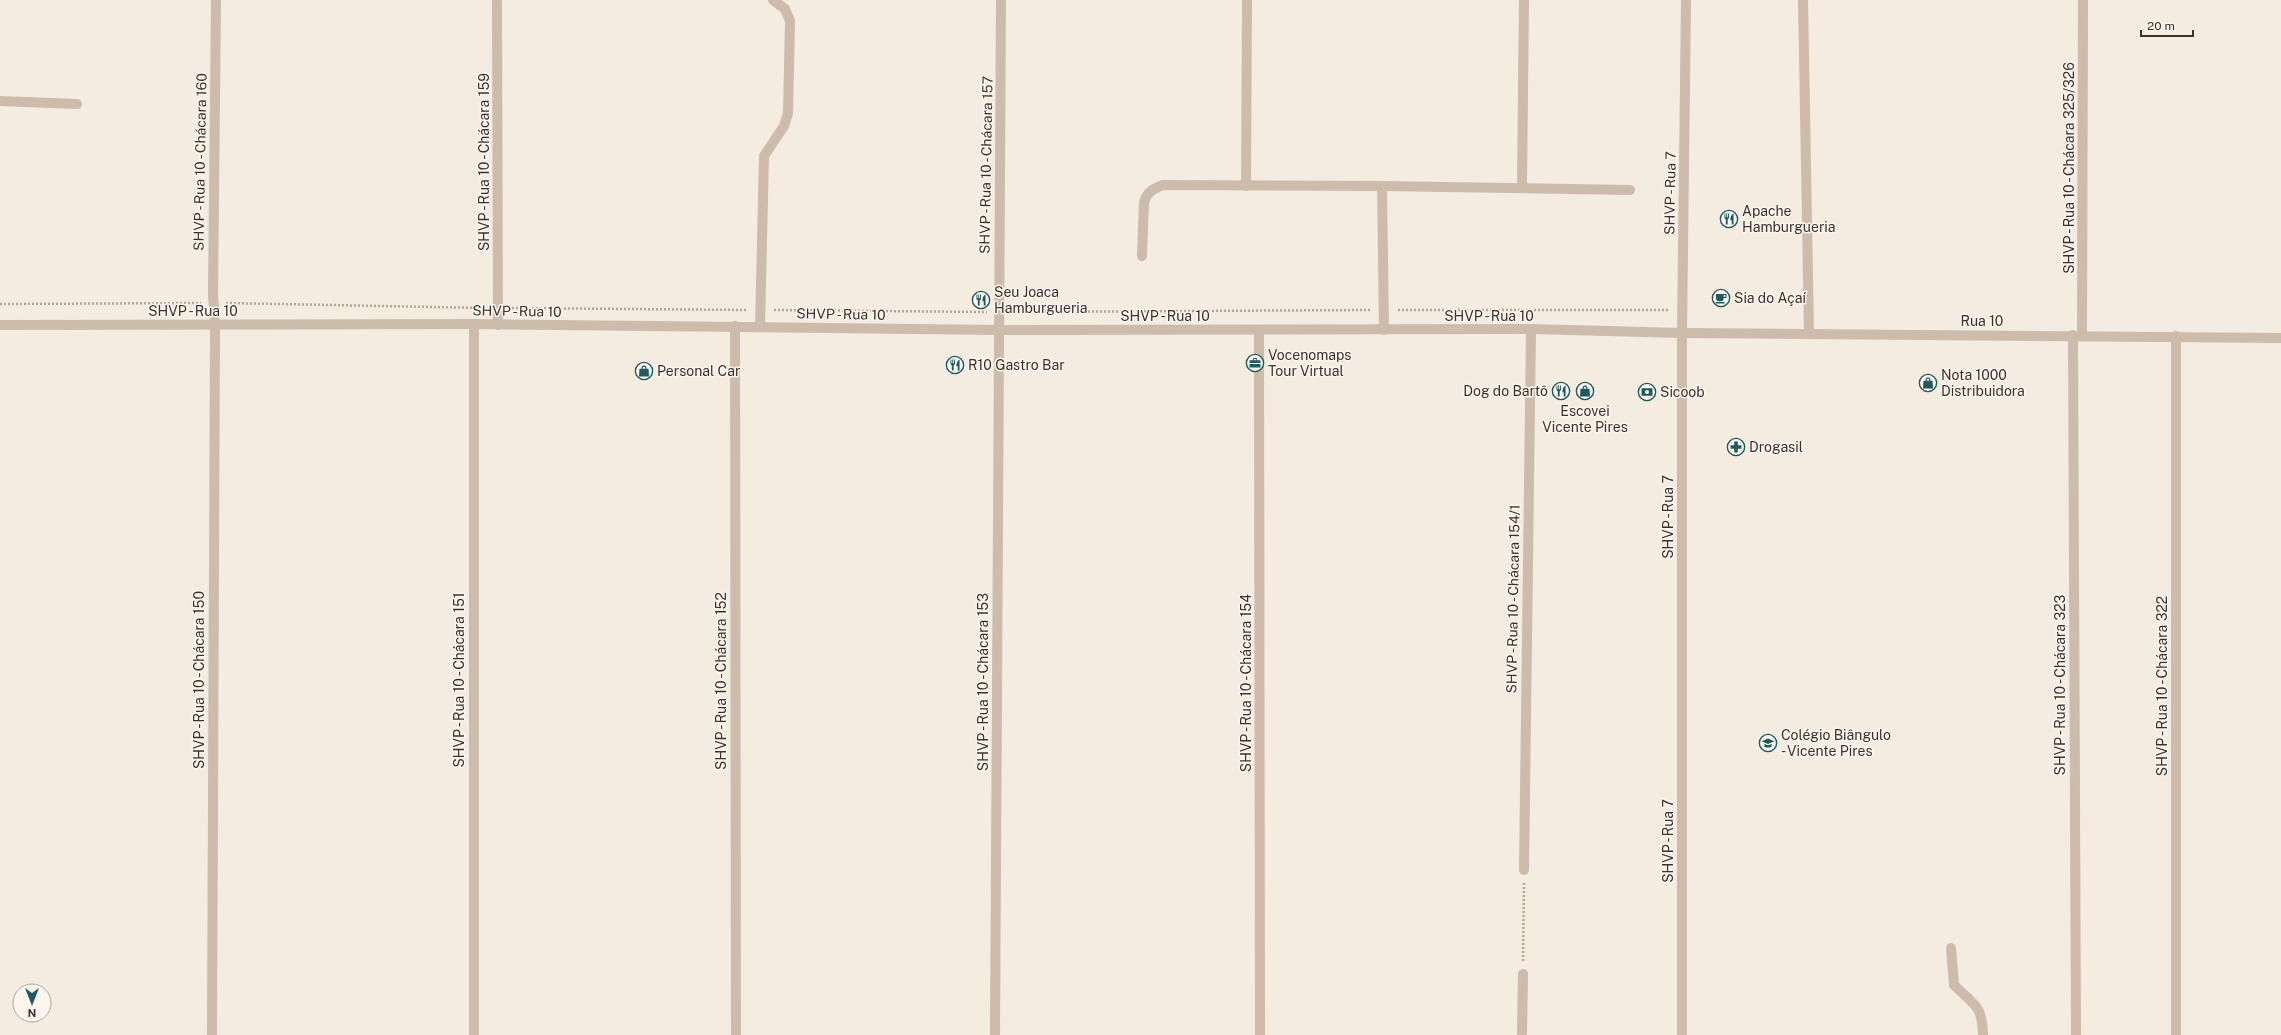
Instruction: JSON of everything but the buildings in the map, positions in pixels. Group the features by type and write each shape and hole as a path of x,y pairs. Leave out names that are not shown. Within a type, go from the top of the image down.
{"street":[{"name":"SHVP - Rua 10 - Chácara 160","path":"215,325 216,0"},
{"name":"SHVP - Rua 10 - Chácara 159","path":"497,0 498,325"},
{"path":"760,327 764,156 784,126 788,113 790,21 786,9 773,0"},
{"name":"SHVP - Rua 10 - Chácara 157","path":"999,330 1001,0"},
{"path":"1246,186 1247,0"},
{"path":"1522,187 1524,0"},
{"name":"SHVP - Rua 7","path":"1682,1035 1682,333 1686,0"},
{"path":"1803,0 1809,334"},
{"name":"SHVP - Rua 10 - Chácara 325/326","path":"2078,335 2083,0"},
{"path":"0,101 77,104"},
{"path":"1142,256 1144,202 1146,195 1151,190 1163,185 1522,187 1630,190"},
{"path":"1382,186 1385,310 1384,330"},
{"name":"SHVP - Rua 10","path":"0,325 474,324 999,330 1531,329 1682,333"},
{"name":"SHVP - Rua 10 - Chácara 151","path":"474,324 474,1035"},
{"name":"SHVP - Rua 10 - Chácara 150","path":"212,1035 215,325"},
{"name":"SHVP - Rua 10 - Chácara 152","path":"735,326 736,1035"},
{"name":"SHVP - Rua 10 - Chácara 154/1","path":"1524,870 1531,329"},
{"name":"SHVP - Rua 10 - Chácara 153","path":"995,1035 999,330"},
{"name":"SHVP - Rua 10 - Chácara 154","path":"1259,330 1260,1035"},
{"name":"Rua 10","path":"1682,333 2078,335 2281,338"},
{"name":"SHVP - Rua 10 - Chácara 323","path":"2076,1035 2078,335"},
{"name":"SHVP - Rua 10 - Chácara 322","path":"2176,336 2176,1035"},
{"path":"1952,948 1954,985 1978,1007 1982,1018 1983,1035"},
{"path":"1522,1035 1523,974"}],"path":[{"path":"0,304 214,303 499,308 998,312 1683,310"},
{"path":"1523,974 1524,870"}],"place":[{"name":"Apache Hamburgueria","path":"1729,219"},
{"name":"Sia do Açaí","path":"1721,298"},
{"name":"Seu Joaca Hamburgueria","path":"981,300"},
{"name":"Vocenomaps Tour Virtual","path":"1255,363"},
{"name":"R10 Gastro Bar","path":"955,365"},
{"name":"Personal Car","path":"644,371"},
{"name":"Nota 1000 Distribuidora","path":"1928,383"},
{"name":"Dog do Bartô","path":"1561,391"},
{"name":"Escovei Vicente Pires","path":"1585,391"},
{"name":"Sicoob","path":"1647,392"},
{"name":"Drogasil","path":"1736,447"},
{"name":"Colégio Biângulo - Vicente Pires","path":"1768,743"}]}
